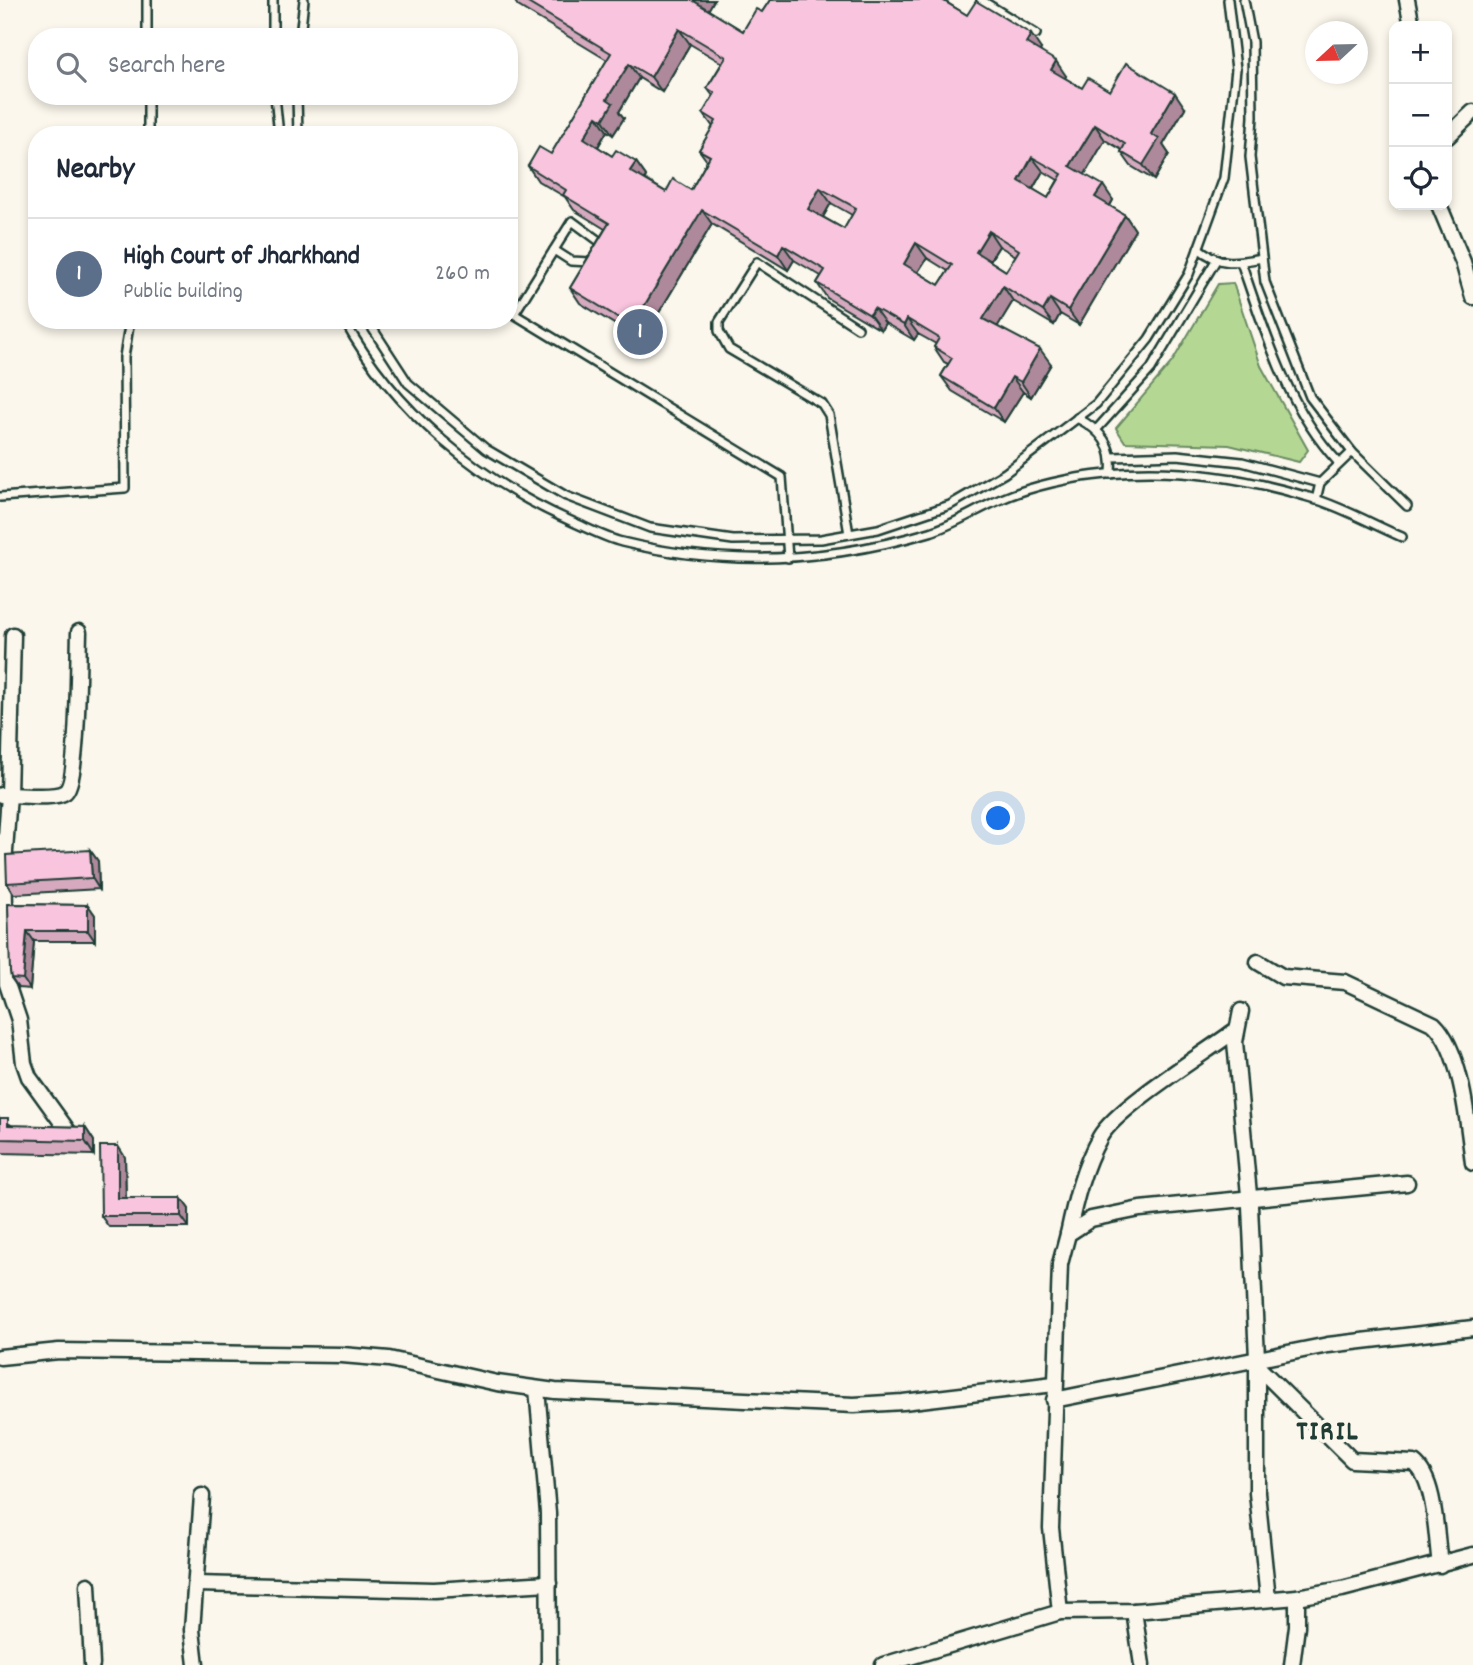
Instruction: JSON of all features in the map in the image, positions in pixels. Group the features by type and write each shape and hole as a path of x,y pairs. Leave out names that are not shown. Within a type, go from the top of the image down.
{"street":[{"path":"1407,0 1411,21"},
{"path":"1452,132 1473,112"},
{"path":"1441,210 1463,262 1473,297"},
{"path":"5,795 55,796 64,793 69,787 75,756 79,632"},
{"path":"13,635 5,795 7,984 19,1020 24,1063 29,1077 68,1131"},
{"path":"1258,962 1283,977 1345,982 1434,1024 1444,1034 1453,1057 1473,1159"},
{"path":"1241,1011 1236,1030 1249,1196 1257,1362 1257,1493 1268,1599"},
{"path":"1060,1612 1051,1528 1054,1384 1060,1264 1078,1188 1101,1135 1130,1106 1236,1030"},
{"path":"1068,1234 1091,1219 1106,1215 1249,1196 1407,1182"},
{"path":"1054,1400 1257,1362 1328,1345 1473,1328"},
{"path":"0,1357 59,1351 342,1355 389,1359 497,1384 537,1388 854,1405 903,1402 1054,1384"},
{"path":"1257,1362 1352,1460 1414,1463 1420,1468 1431,1499 1440,1565"},
{"path":"537,1388 548,1513 549,1665"},
{"path":"196,1665 192,1630 202,1496"},
{"path":"883,1665 1060,1612 1133,1611 1297,1597 1342,1589 1473,1555"},
{"path":"197,1584 433,1591 549,1583"},
{"path":"88,1585 92,1665"},
{"path":"1292,1665 1297,1626 1297,1597"},
{"path":"1133,1611 1142,1665"}],"lane":[{"path":"147,0 147,28"},
{"path":"273,0 273,28"},
{"path":"301,28 304,0"},
{"path":"981,0 1036,34"},
{"path":"373,329 408,383 486,449 566,496 650,528 733,540 821,539 878,529 950,505 1005,473 1096,404 1149,339 1189,274 1224,178 1236,69 1228,0"},
{"path":"1244,0 1252,42 1250,157 1265,282 1310,397 1352,452 1407,506"},
{"path":"148,105 148,126"},
{"path":"276,105 278,126"},
{"path":"297,105 298,126"},
{"path":"518,303 572,221 604,242 591,262 571,261 554,250"},
{"path":"1198,248 1215,262 1241,262 1262,258"},
{"path":"849,534 829,415 822,404 729,349 719,331 719,322 757,262 858,328"},
{"path":"1097,429 1150,369 1215,262"},
{"path":"1241,262 1289,389 1314,436 1338,462"},
{"path":"518,316 782,477 788,558"},
{"path":"0,497 125,488 124,357 129,329"},
{"path":"350,329 401,402 467,461 534,505 631,544 681,554 788,558 843,552 932,531 1003,499 1057,482 1111,474 1188,473 1252,483 1316,500 1402,537"},
{"path":"1077,418 1097,429 1113,457 1111,474"},
{"path":"1316,500 1320,483 1338,462 1352,452"},
{"path":"1113,457 1177,455 1242,462 1320,483"}],"green space":[{"path":"1233,283 1261,366 1308,450 1299,462 1229,445 1125,442 1116,428 1172,362 1218,284"}],"building":[{"path":"523,0 695,0 743,31 756,9 762,12 770,0 942,0 967,15 976,1 1031,34 1026,43 1056,61 1051,70 1082,88 1088,78 1110,91 1126,63 1175,93 1151,134 1159,139 1143,165 1121,152 1125,144 1095,125 1070,166 1103,185 1095,197 1125,215 1068,310 1050,299 1043,311 1003,286 983,319 1040,349 1021,382 1012,377 994,408 941,376 952,358 934,347 939,338 907,319 904,325 874,308 870,315 817,283 825,270 783,245 778,255 702,210 632,326 570,288 609,223 563,195 566,190 528,166 539,147 551,154 611,53","holes":["679,29 726,57 707,88 715,93 703,113 716,121 699,150 710,156 691,190 673,179 666,192 630,171 636,162 616,150 612,156 584,138 597,116 603,120 613,103 607,99 629,64 651,77","1032,157 1062,174 1048,198 1019,181","820,188 856,208 844,229 808,209","989,231 1019,250 1006,271 976,252","916,243 952,265 939,285 904,264"]},
{"path":"90,850 92,878 7,883 6,855"},
{"path":"8,904 88,905 88,931 27,931 23,979 11,978"},
{"path":"0,1118 8,1118 8,1125 85,1127 85,1141 0,1139"},
{"path":"100,1146 118,1146 118,1198 181,1198 181,1216 101,1216"}],"place":[{"name":"High Court of Jharkhand","path":"640,332"}],"district":[{"name":"TIRIL","path":"1328,1429"}]}
